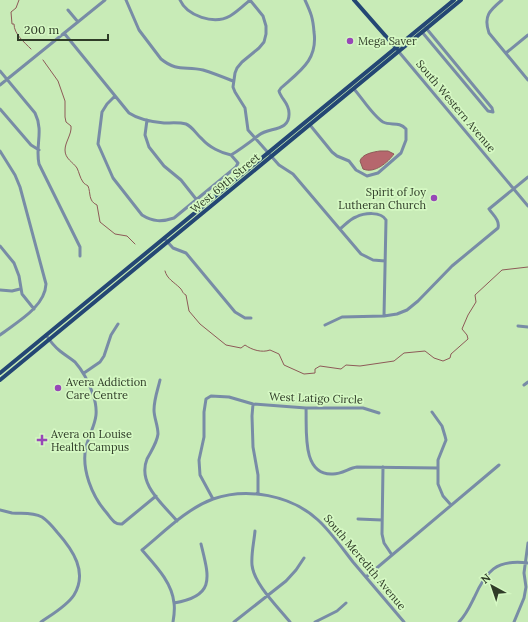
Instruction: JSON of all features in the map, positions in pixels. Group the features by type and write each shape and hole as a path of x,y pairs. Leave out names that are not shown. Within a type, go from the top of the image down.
{"main road":[{"name":"South Western Avenue","path":"354,0 397,50"},
{"name":"West 69th Street","path":"0,380 354,89 454,0"},
{"name":"West 69th Street","path":"0,373 268,152 422,32 460,0"},
{"path":"307,121 310,125"},
{"path":"202,207 205,212"}],"street":[{"path":"0,85 105,0"},
{"path":"126,0 139,30 161,59 176,68 200,70 233,81"},
{"path":"180,0 184,8 194,14 219,20 229,17 250,0 263,16 266,26 264,42 237,68 233,81 235,92 245,108 248,130 279,165 293,174 361,254 373,260 385,261"},
{"path":"231,155 263,132 278,129 288,120 290,115 289,108 279,91 305,66 315,49 316,41 312,15 305,0"},
{"path":"502,0 489,12 486,22 489,33 528,80"},
{"path":"68,10 78,22"},
{"path":"422,32 488,111 493,112 492,108 426,28"},
{"path":"64,33 129,113 138,118 161,123 186,124 208,144 225,154 231,155 238,163 236,167 174,218 165,221 148,219 142,215 109,172 98,144 102,112 104,107 115,96"},
{"path":"506,54 528,35"},
{"name":"South Western Avenue","path":"397,50 528,206"},
{"path":"0,71 35,113 38,119 40,132 39,164 80,247 80,256"},
{"path":"310,125 332,152 349,161 361,173 367,176 378,173 401,154 406,140 406,129 399,124 390,124 378,118 354,89"},
{"path":"0,109 31,145 39,150"},
{"path":"147,120 145,135 149,147 164,166 181,180 196,199"},
{"path":"0,151 20,186 46,284 44,296 40,303 0,335"},
{"path":"326,325 342,317 384,316 397,314 407,310 418,301 452,266 498,228 499,224 497,219 489,209 528,176"},
{"path":"340,229 352,219 360,215 380,215 386,220 384,316"},
{"path":"164,238 173,248 186,253 235,312 245,318 251,318"},
{"path":"0,246 14,263 19,276 20,289 24,298 34,309"},
{"path":"0,290 12,291 20,289"},
{"path":"84,373 100,362 118,324"},
{"path":"518,326 528,327"},
{"path":"46,335 49,340 60,351 76,363 84,373 93,394 96,408 95,424 86,448 85,460 88,479 94,495 102,508 114,522 122,524 156,496"},
{"path":"160,380 154,410 158,434 147,460 145,477 149,487 177,521"},
{"path":"524,385 528,382"},
{"name":"West Latigo Circle","path":"212,499 200,475 199,467 204,437 204,412 206,399 210,396 229,398 253,404 306,408 363,408 379,413"},
{"path":"253,404 253,447 254,460 258,475 258,494"},
{"path":"306,408 308,452 310,460 321,472 336,474 357,466 438,468"},
{"path":"432,412 442,426 446,440 440,454 438,484 440,491 451,505"},
{"path":"366,577 499,464"},
{"path":"383,467 382,534 384,544 392,555"},
{"name":"South Meredith Avenue","path":"174,603 172,592 162,574 142,550 186,514 212,499 234,494 258,494 284,500 298,506 318,520 404,622"},
{"path":"0,510 12,513 30,513 41,517 48,522 66,542 76,558 79,574 78,586 74,596 66,604 40,622"},
{"path":"358,519 382,520"},
{"path":"255,531 252,566 258,583 290,622"},
{"path":"514,622 524,598 526,587 524,573 527,563 528,543"},
{"path":"173,622 174,603 188,601 197,597 208,581 208,572 201,544"},
{"path":"234,622 286,581 304,558"},
{"path":"459,622 468,610 481,581 489,572 506,563 527,563"},
{"path":"315,622 337,611 346,603"}],"shaded area":[{"path":"380,151 388,151 394,154 385,164 376,169 363,169 360,161 361,159 365,155"}],"waterway":[{"path":"19,0 16,8 11,12 12,24 14,24 14,28 20,38 31,49"},
{"path":"43,60 58,81 65,101 66,122 71,126 65,147 66,156 77,168 83,183 88,186 91,199 97,205 100,222 115,234 127,236 135,244"},
{"path":"165,271 169,278 186,295 189,311 200,324 226,345 241,348 245,345 257,350 270,350 279,354 284,365 304,374 315,373 315,369 320,366 341,369 346,365 360,366 394,361 404,353 425,351 434,358 443,361 450,358 451,354 468,339 467,335 462,329 476,302 475,295 502,270 528,267"}],"place":[{"name":"Mega Saver","path":"350,41"},
{"name":"Spirit of Joy Lutheran Church","path":"434,198"},
{"name":"Avera Addiction Care Centre","path":"58,388"},
{"name":"Avera on Louise Health Campus","path":"42,440"}]}
